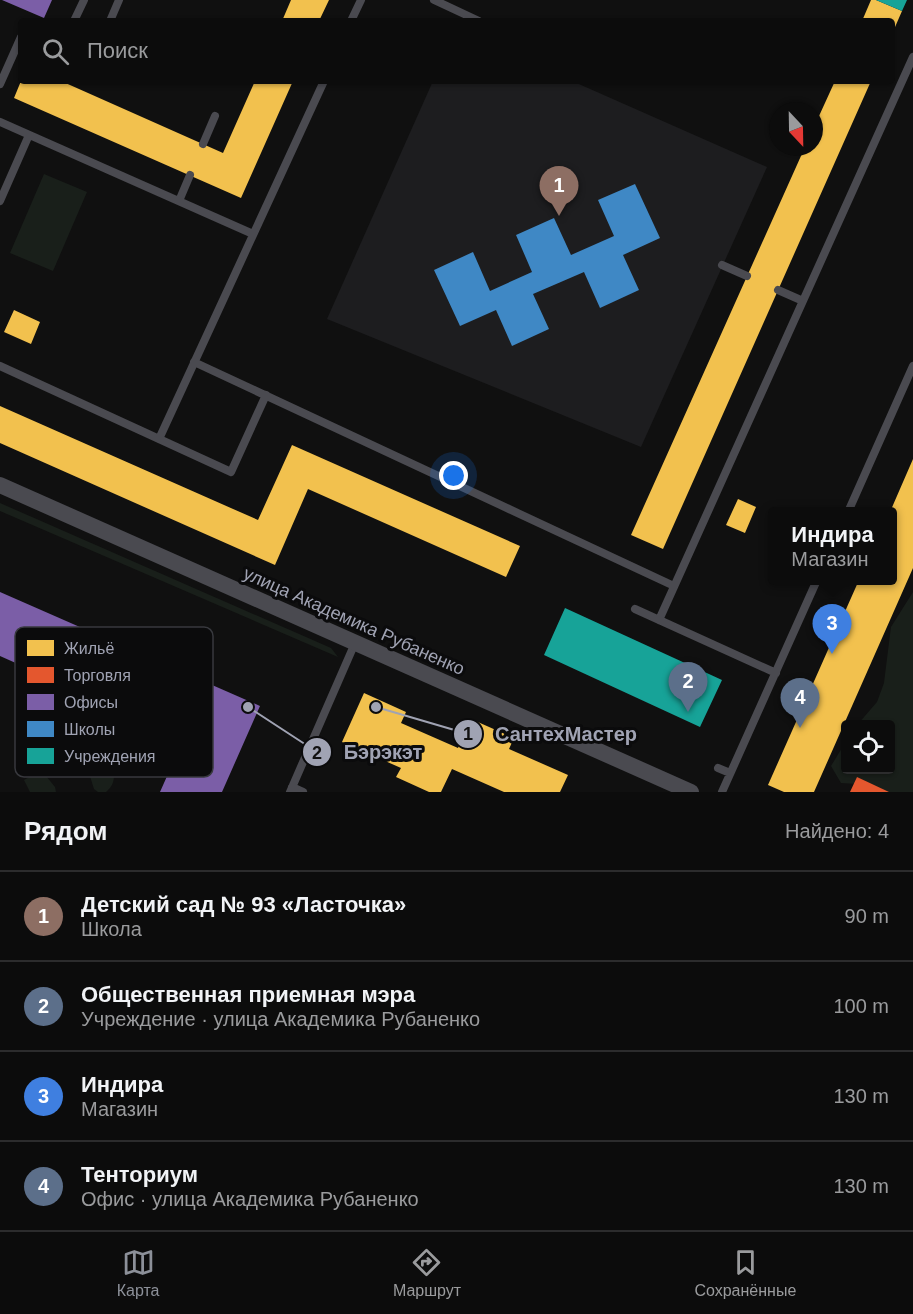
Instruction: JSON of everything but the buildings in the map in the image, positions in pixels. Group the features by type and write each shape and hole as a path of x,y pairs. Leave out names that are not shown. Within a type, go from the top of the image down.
{"street":[{"name":"улица Академика Рубаненко","path":"0,485 356,643 498,702 691,792"}],"lane":[{"path":"75,18 84,0"},
{"path":"111,18 119,0"},
{"path":"352,18 361,0"},
{"path":"431,1 472,18"},
{"path":"0,84 18,44"},
{"path":"659,620 913,57"},
{"path":"159,439 323,84"},
{"path":"203,144 215,116"},
{"path":"0,122 253,234"},
{"path":"0,201 29,135"},
{"path":"179,201 190,175"},
{"path":"722,266 747,276"},
{"path":"778,290 803,301"},
{"path":"194,362 674,586"},
{"path":"0,366 231,472 266,395"},
{"path":"850,507 913,366"},
{"path":"722,792 815,585"},
{"path":"635,609 776,673"},
{"path":"303,792 291,790 356,643"},
{"path":"718,768 730,773"}],"shaded area":[{"path":"432,84 579,84 767,167 641,447 327,319"},
{"path":"44,174 87,192 53,271 10,253"},
{"path":"0,503 331,648 338,657 0,511"},
{"path":"913,592 913,792 871,792 857,784 841,783 831,766 841,750 841,774 895,774 895,720 861,720 877,702 884,683 891,627"},
{"path":"29,777 47,777 56,792 30,792 24,780"},
{"path":"90,777 114,777 106,792 98,792 94,789"}],"place":[{"name":"Детский сад № 93 «Ласточка»","path":"559,216"},
{"name":"Индира","path":"832,654"},
{"name":"Бэрэкэт","path":"248,707"},
{"name":"СантехМастер","path":"376,707"},
{"name":"Общественная приемная мэра","path":"688,712"},
{"name":"Тенториум","path":"800,728"}]}
